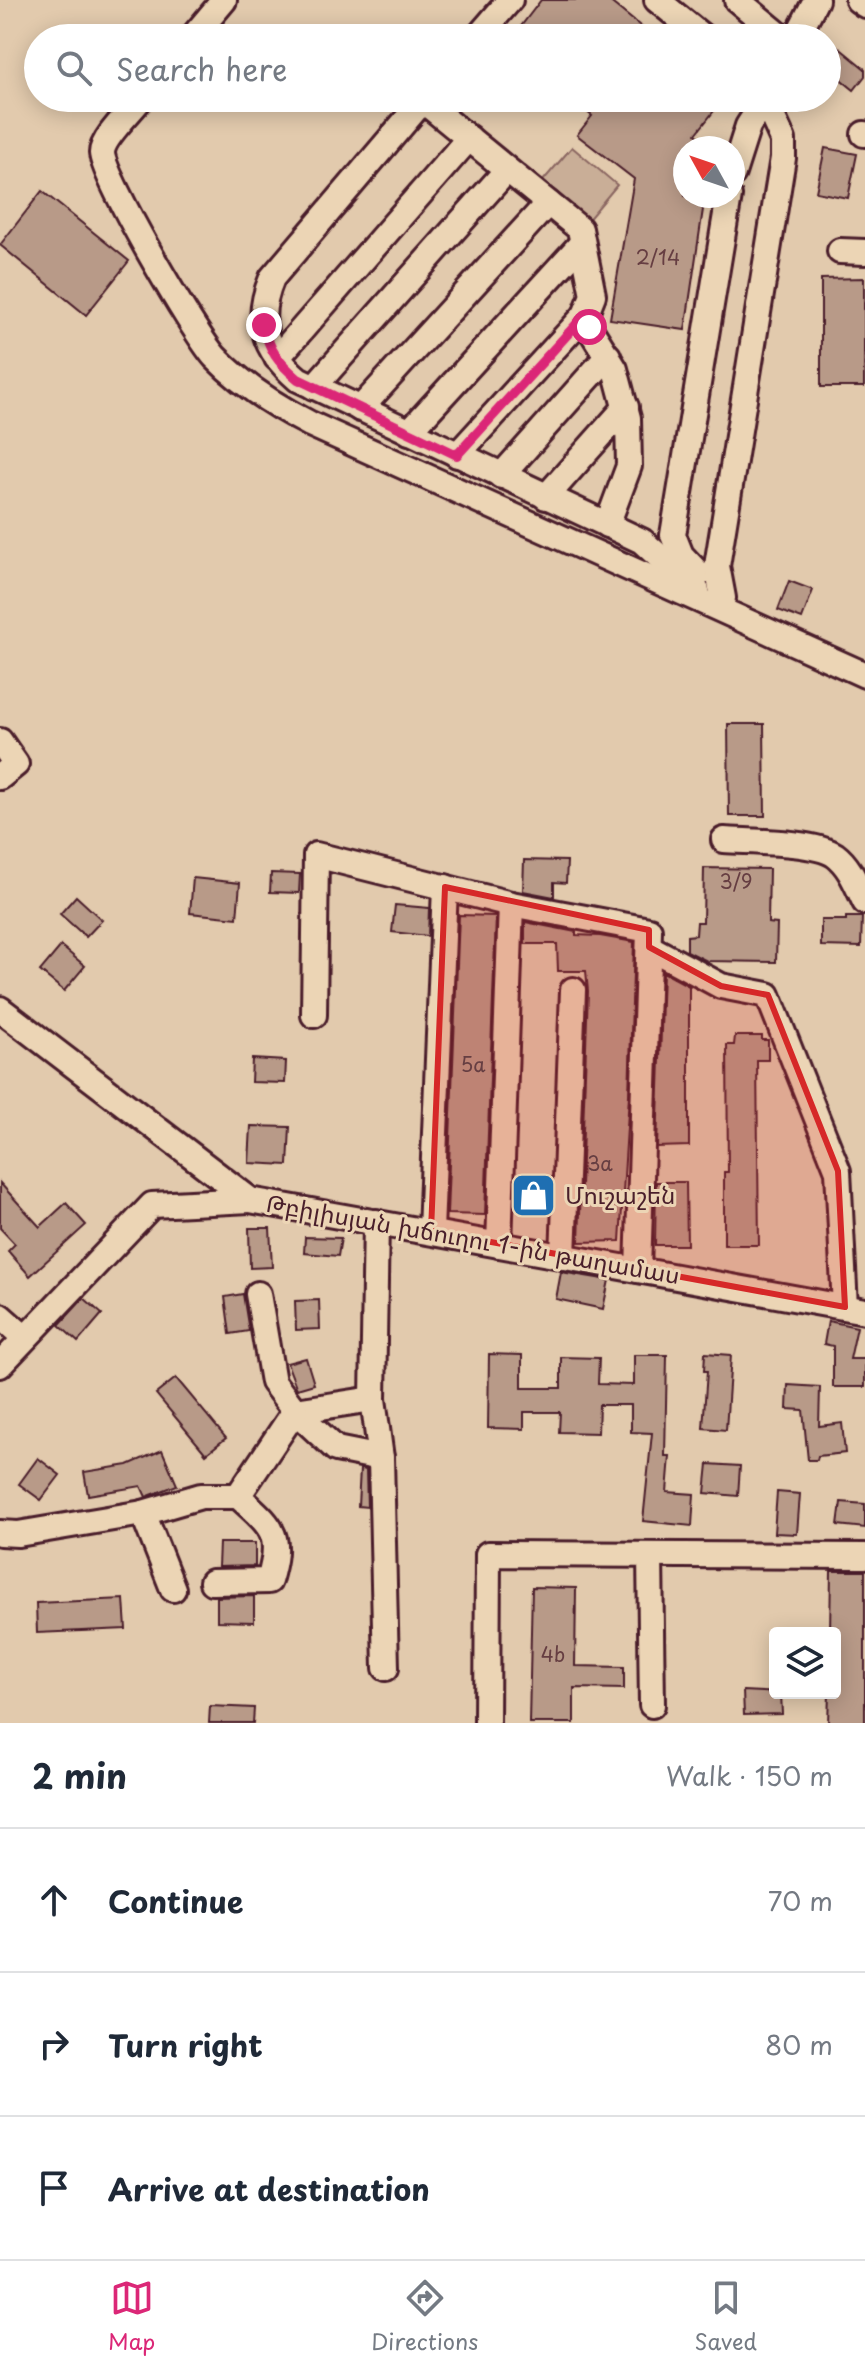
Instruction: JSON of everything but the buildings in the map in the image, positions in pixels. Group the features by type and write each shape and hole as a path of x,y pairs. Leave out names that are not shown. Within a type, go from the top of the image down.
{"street":[{"path":"204,24 224,0"},
{"path":"489,24 510,0"},
{"path":"657,0 687,24"},
{"path":"737,0 766,24"},
{"path":"858,0 865,5"},
{"path":"801,24 807,4"},
{"path":"129,112 107,139 102,152 113,185 205,345 256,393 310,424 717,602 768,631 865,675"},
{"path":"413,112 272,278 266,292 263,316 267,344 298,379 642,541 717,602"},
{"path":"439,112 580,229 593,295 585,315 457,455"},
{"path":"745,136 757,112"},
{"path":"717,602 717,566 783,158 783,140 771,112"},
{"path":"277,358 469,138"},
{"path":"314,387 507,170"},
{"path":"360,409 548,203"},
{"path":"717,602 681,555 673,535 727,208"},
{"path":"409,432 582,243"},
{"path":"840,251 865,252"},
{"path":"585,315 619,380 626,407 631,451 629,466 607,525"},
{"path":"501,476 608,356"},
{"path":"546,497 626,407"},
{"path":"0,741 16,764 0,777"},
{"path":"724,840 807,846 834,854 849,870 865,902"},
{"path":"314,1015 316,855 511,904 649,930 638,1270"},
{"path":"431,1231 445,887"},
{"path":"499,1245 511,904"},
{"path":"649,947 721,986 768,995 838,1171 855,1309"},
{"path":"563,1257 573,990"},
{"name":"Թբիլիսյան խճուղու 1-ին թաղամաս","path":"0,1009 250,1200 855,1309"},
{"path":"0,1365 152,1205 250,1200"},
{"path":"376,1222 373,1399 381,1458 386,1668"},
{"path":"258,1294 273,1382 295,1411 336,1449 381,1458"},
{"path":"0,1316 25,1338"},
{"path":"238,1496 295,1411 373,1399"},
{"path":"0,1533 18,1534 143,1513 201,1496 238,1496 272,1527 276,1556 269,1581 212,1582"},
{"path":"143,1513 173,1589"},
{"path":"487,1723 488,1554 865,1556"},
{"path":"650,1555 652,1705"}],"highlighted area":[{"path":"445,887 649,930 649,947 721,986 768,995 838,1171 845,1307 431,1231"}],"shaded area":[{"path":"572,147 617,185 587,221 542,182"}],"place":[{"name":"Մուշաշեն","path":"534,1196"}],"route":[{"path":"264,325 267,344 280,364 298,379 457,455 585,315 589,327"}]}
